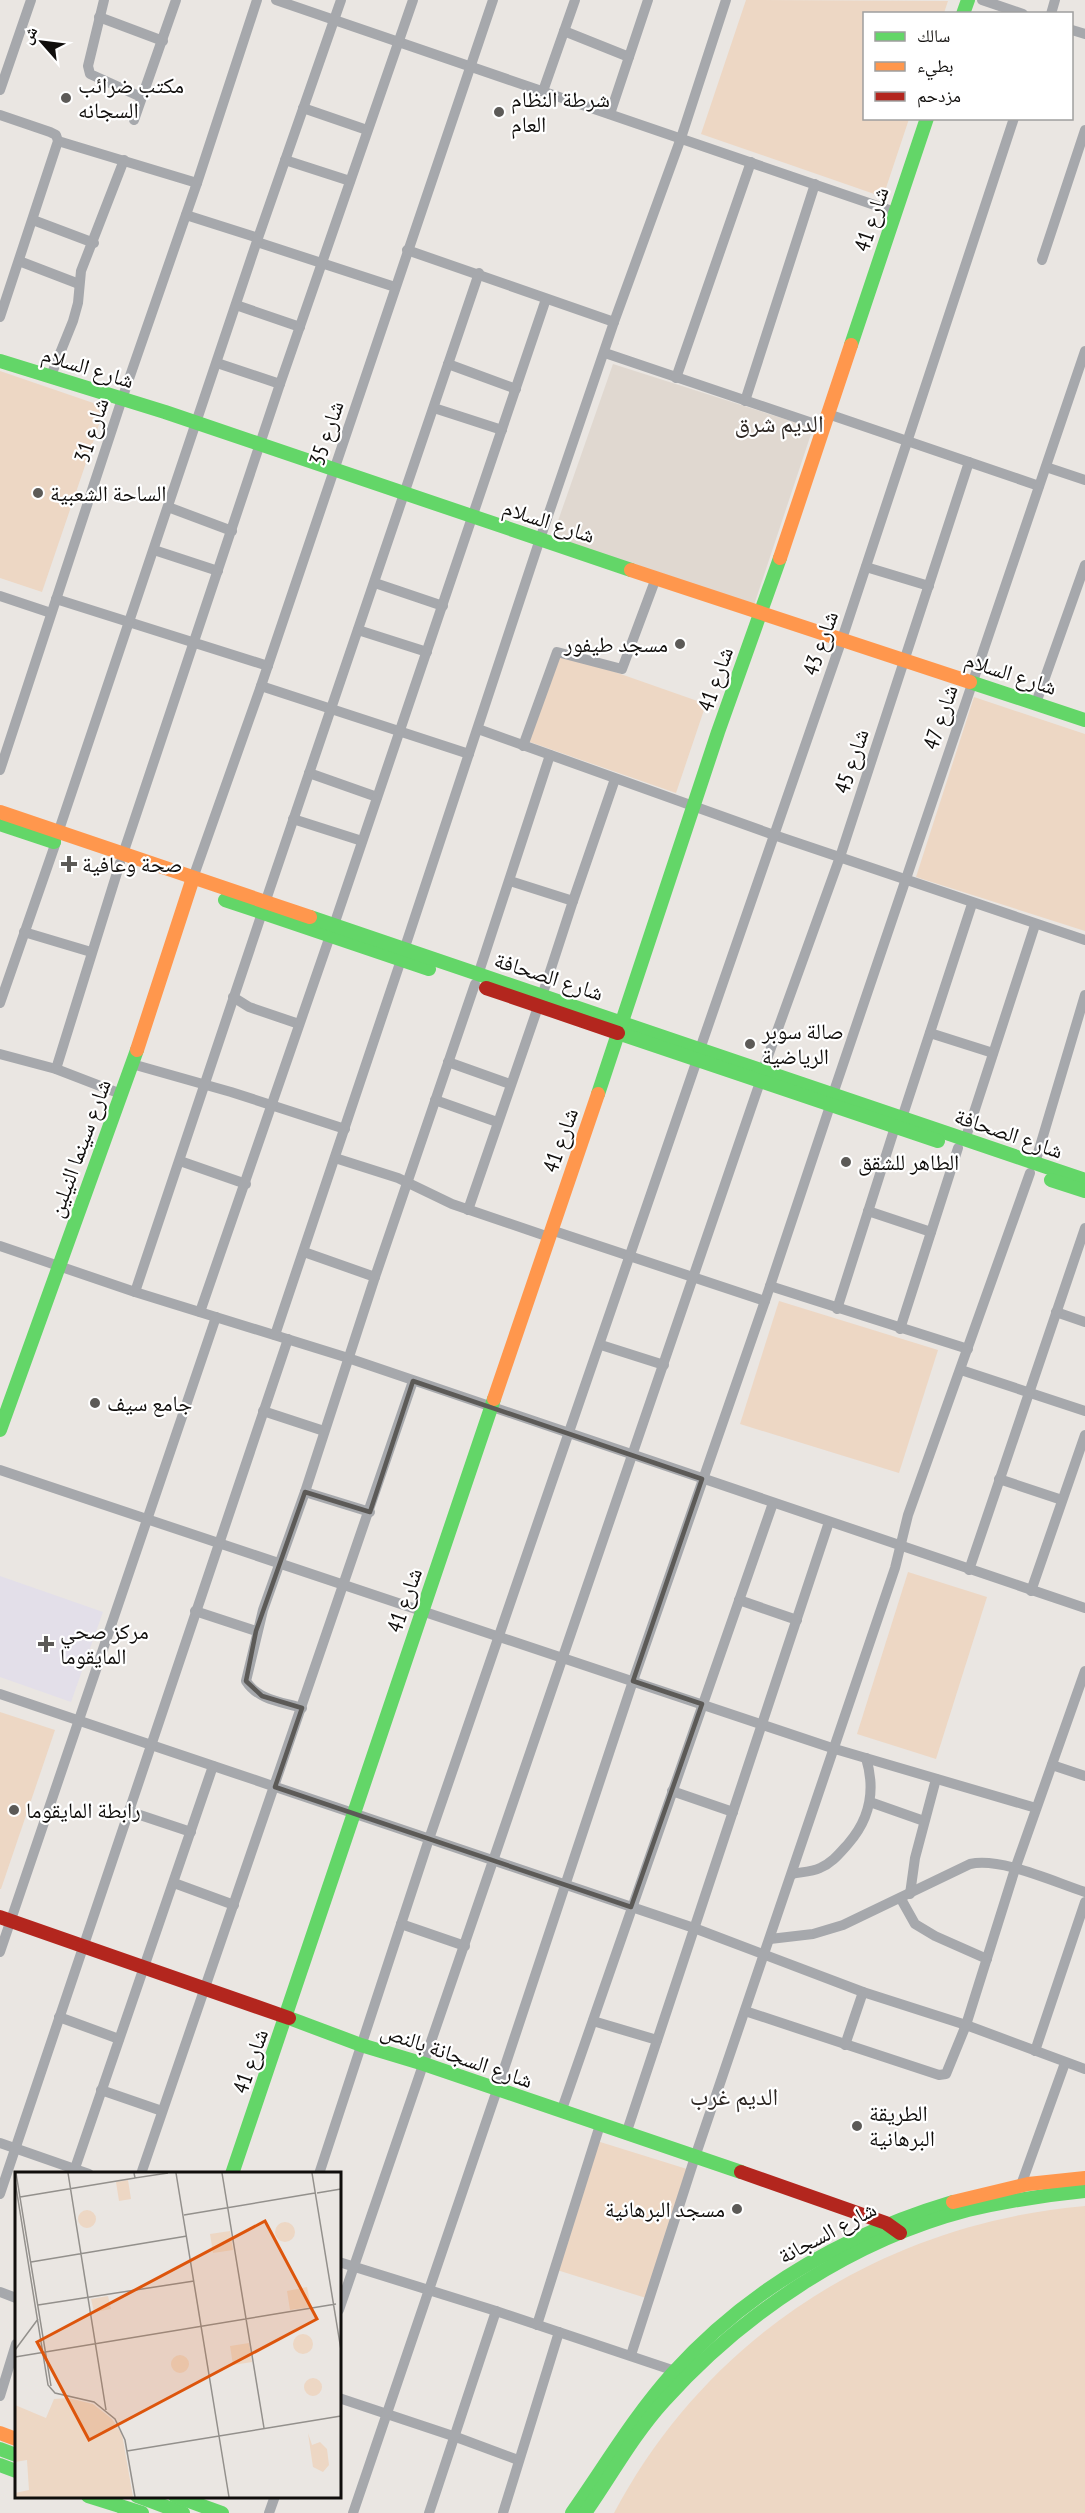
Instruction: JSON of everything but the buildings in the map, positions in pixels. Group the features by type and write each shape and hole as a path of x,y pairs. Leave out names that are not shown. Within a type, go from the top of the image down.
{"main road":[{"name":"شارع 41","path":"233,2172 287,2017 353,1813 621,1028 693,806 761,613 926,120"},
{"name":"شارع السلام","path":"0,361 197,423 472,518 1085,720"},
{"name":"شارع الصحافة","path":"0,812 57,838"},
{"name":"شارع الصحافة","path":"0,824 57,838 122,858 263,908 1032,1168 1085,1191"},
{"name":"شارع سينما النيلين","path":"0,1430 132,1064 191,883"},
{"name":"شارع الصحافة","path":"1032,1168 1085,1180"},
{"name":"شارع السجانة بالنص","path":"5,1919 361,2045 424,2064 626,2134 786,2186 886,2223 900,2233"},
{"name":"شارع السجانة","path":"644,2418 675,2371 721,2326 761,2293 810,2262 886,2223 938,2206 1021,2185 1085,2178"},
{"name":"شارع السجانة","path":"644,2418 731,2334 756,2314 811,2279 900,2233 989,2204 1085,2191"},
{"path":"572,2513 644,2418"},
{"path":"585,2513 644,2418"},
{"path":"0,2433 15,2439"},
{"path":"0,2449 15,2455"},
{"path":"0,2465 15,2470"},
{"path":"88,2513 92,2498"},
{"path":"96,2498 142,2513"},
{"path":"142,2498 183,2513"},
{"path":"182,2498 206,2505 222,2513"}],"street":[{"path":"0,90 31,0"},
{"path":"104,0 88,66 90,74 141,96"},
{"path":"134,120 176,0"},
{"name":"شارع 31","path":"0,770 257,0"},
{"path":"276,0 398,44 543,91 895,212"},
{"path":"0,1003 257,240 341,0"},
{"path":"56,1069 91,952 261,447 280,384 413,0"},
{"name":"شارع 35","path":"191,883 268,666 493,0"},
{"path":"543,91 575,0"},
{"path":"610,114 648,0"},
{"path":"275,1335 540,539 614,322 681,138 726,0"},
{"path":"982,0 1017,12"},
{"path":"99,17 163,41"},
{"path":"564,31 629,57"},
{"path":"303,108 367,130"},
{"path":"0,115 50,132 56,135 58,141 0,317"},
{"name":"شارع 43","path":"320,2172 498,1636 601,1345 842,639 1013,120"},
{"path":"1042,260 1085,130"},
{"path":"58,141 197,183"},
{"path":"50,378 73,321 78,303 81,271 94,243 124,160"},
{"path":"285,160 350,181"},
{"path":"676,378 751,162"},
{"path":"745,400 815,184"},
{"path":"186,215 322,264 395,287"},
{"path":"33,220 94,243"},
{"path":"407,250 479,273 614,322"},
{"path":"19,261 79,284"},
{"path":"135,1292 479,273"},
{"path":"200,1312 428,652 546,299"},
{"path":"236,305 300,327"},
{"name":"شارع 47","path":"353,2513 1085,351"},
{"path":"605,353 745,400 908,442 1039,486"},
{"path":"217,363 280,384"},
{"path":"448,364 516,389"},
{"path":"434,408 502,430"},
{"name":"شارع 45","path":"340,2307 465,1946 561,1658 694,1278 761,1076 840,857 969,462"},
{"path":"1046,467 1085,480"},
{"path":"168,507 232,531"},
{"path":"154,550 218,571"},
{"path":"1036,703 1085,565"},
{"path":"866,567 928,586"},
{"path":"523,746 557,652 622,669 656,578"},
{"path":"375,583 443,606"},
{"path":"0,596 51,613"},
{"path":"56,599 268,666"},
{"path":"358,630 428,652"},
{"path":"261,686 469,754"},
{"path":"478,729 774,835 1085,940"},
{"path":"302,1708 262,1696 255,1692 246,1681 256,1631 305,1492 550,755"},
{"path":"309,774 377,797"},
{"path":"468,1210 615,778"},
{"path":"293,819 362,841"},
{"path":"510,881 573,901"},
{"path":"837,1309 972,903"},
{"path":"900,1329 1035,925"},
{"path":"24,932 91,952"},
{"path":"631,2355 695,2157 835,1749 901,1548 908,1515 1032,1168 1085,995"},
{"path":"233,997 249,1006 299,1024"},
{"path":"930,1033 993,1053"},
{"path":"0,1054 56,1069 121,1094"},
{"path":"448,1062 510,1084"},
{"path":"132,1064 345,1129"},
{"path":"435,1100 497,1122"},
{"path":"335,1158 407,1182 468,1210 630,1255 765,1301"},
{"path":"180,1161 246,1184"},
{"path":"868,1211 931,1232"},
{"path":"969,1570 1085,1228"},
{"path":"0,1246 135,1292 348,1358 901,1548 1085,1608"},
{"path":"304,1252 375,1277"},
{"path":"770,1286 968,1349"},
{"path":"1056,1312 1085,1322"},
{"path":"0,1952 5,1919 78,1720 216,1317"},
{"path":"0,2194 288,1339"},
{"path":"601,1345 664,1365"},
{"path":"961,1370 1085,1411"},
{"path":"142,2172 370,1512 413,1381"},
{"path":"263,1411 324,1431"},
{"path":"1031,1591 1085,1435"},
{"path":"0,1470 835,1749 1036,1808"},
{"path":"999,1479 1062,1500"},
{"path":"305,1492 370,1512"},
{"path":"561,2112 773,1503"},
{"path":"626,2134 830,1522"},
{"path":"739,1600 797,1620"},
{"path":"195,1611 256,1631"},
{"path":"745,2011 939,2075 946,2074 950,2069 966,2025 1015,1869 1085,1671"},
{"path":"0,1694 694,1928 863,1992 966,2025 1085,2069"},
{"path":"792,1874 818,1869 834,1860 862,1828 870,1802 871,1780 866,1758"},
{"path":"1052,1765 1085,1776"},
{"path":"0,2143 74,2171 213,1766"},
{"path":"936,1779 906,1896 915,1924 935,1936 987,1959"},
{"path":"672,1791 734,1812"},
{"path":"870,1802 924,1821"},
{"path":"128,1811 191,1832"},
{"path":"770,1939 813,1934 833,1929 970,1864 987,1862 1085,1892"},
{"path":"174,1883 234,1905"},
{"path":"1035,2051 1085,1902"},
{"path":"401,1924 465,1946"},
{"path":"845,2045 863,1992"},
{"path":"59,2017 119,2039"},
{"path":"593,2021 657,2040"},
{"path":"1021,2185 1065,2063"},
{"path":"101,2090 162,2111"},
{"path":"537,2325 600,2125"},
{"path":"340,2262 496,2311 675,2371"},
{"path":"0,2292 15,2298"},
{"path":"429,2513 496,2311"},
{"path":"503,2513 559,2332"},
{"path":"0,2396 15,2347"},
{"path":"340,2398 518,2460"},
{"path":"269,2513 274,2498"}],"highlighted area":[{"path":"413,1381 702,1479 633,1681 702,1704 631,1907 275,1787 302,1708 262,1696 246,1681 256,1631 305,1492 370,1512"}],"shaded area":[{"path":"746,0 948,1 944,12 863,12 863,120 909,120 883,197 701,134"},
{"path":"613,364 813,428 753,608 552,538"},
{"name":"الساحة الشعبية","path":"0,371 105,407 42,592 0,578"},
{"path":"558,652 706,704 676,793 527,741"},
{"path":"974,697 1085,734 1085,931 916,877"},
{"path":"779,1301 938,1350 899,1473 740,1424"},
{"path":"908,1572 987,1597 936,1759 857,1734"},
{"name":"مركز صحي المايقوما","path":"0,1576 103,1612 71,1702 0,1677"},
{"name":"رابطة المايقوما","path":"0,1712 55,1730 1,1889 0,1889"},
{"path":"597,2141 687,2169 646,2298 557,2270"},
{"path":"1085,2206 1085,2513 614,2513 653,2449 699,2392 752,2342 810,2299 873,2264 940,2236 1011,2217"}],"traffic: fast":[{"path":"964,12 968,0"},
{"path":"851,345 926,120"},
{"path":"0,361 165,412 631,570"},
{"path":"598,1094 718,732 780,558"},
{"path":"970,682 1085,720"},
{"path":"0,824 54,842"},
{"path":"225,900 429,969"},
{"path":"310,917 1085,1180"},
{"path":"618,1033 938,1141"},
{"path":"0,1430 137,1050"},
{"path":"1051,1180 1085,1191"},
{"path":"233,2172 494,1399"},
{"path":"289,2018 361,2045 424,2064 741,2172"},
{"path":"585,2513 632,2442 664,2401 729,2338 802,2284 842,2260 925,2223 997,2204 1085,2191"},
{"path":"572,2513 659,2389 702,2343 734,2315 767,2290 837,2248 875,2230 953,2202"},
{"path":"0,2449 15,2455"},
{"path":"0,2465 15,2471"},
{"path":"94,2498 120,2506"},
{"path":"142,2498 183,2513"},
{"path":"181,2498 222,2513"},
{"path":"120,2506 142,2513"}],"traffic: slow":[{"path":"780,558 851,345"},
{"path":"631,570 970,682"},
{"path":"0,812 310,917"},
{"path":"137,1050 193,878"},
{"path":"494,1399 598,1094"},
{"path":"953,2202 1028,2184 1085,2178"},
{"path":"0,2433 15,2439"}],"traffic: jam":[{"path":"486,988 618,1033"},
{"path":"0,1917 289,2018"},
{"path":"741,2172 886,2223 900,2233"}],"place":[{"name":"مكتب ضرائب السجانه","path":"66,98"},
{"name":"شرطة النظام العام","path":"499,112"},
{"name":"الساحة الشعبية","path":"38,493"},
{"name":"مسجد طيفور","path":"680,644"},
{"name":"صحة وعافية","path":"69,864"},
{"name":"صالة سوبر الرياضية","path":"750,1044"},
{"name":"الطاهر للشقق","path":"846,1162"},
{"name":"جامع سيف","path":"95,1403"},
{"name":"مركز صحي المايقوما","path":"46,1644"},
{"name":"رابطة المايقوما","path":"14,1810"},
{"name":"الطريقة البرهانية","path":"857,2126"},
{"name":"مسجد البرهانية","path":"737,2209"}],"district":[{"name":"الديم شرق","path":"779,424"},
{"name":"الديم غرب","path":"734,2097"}]}
